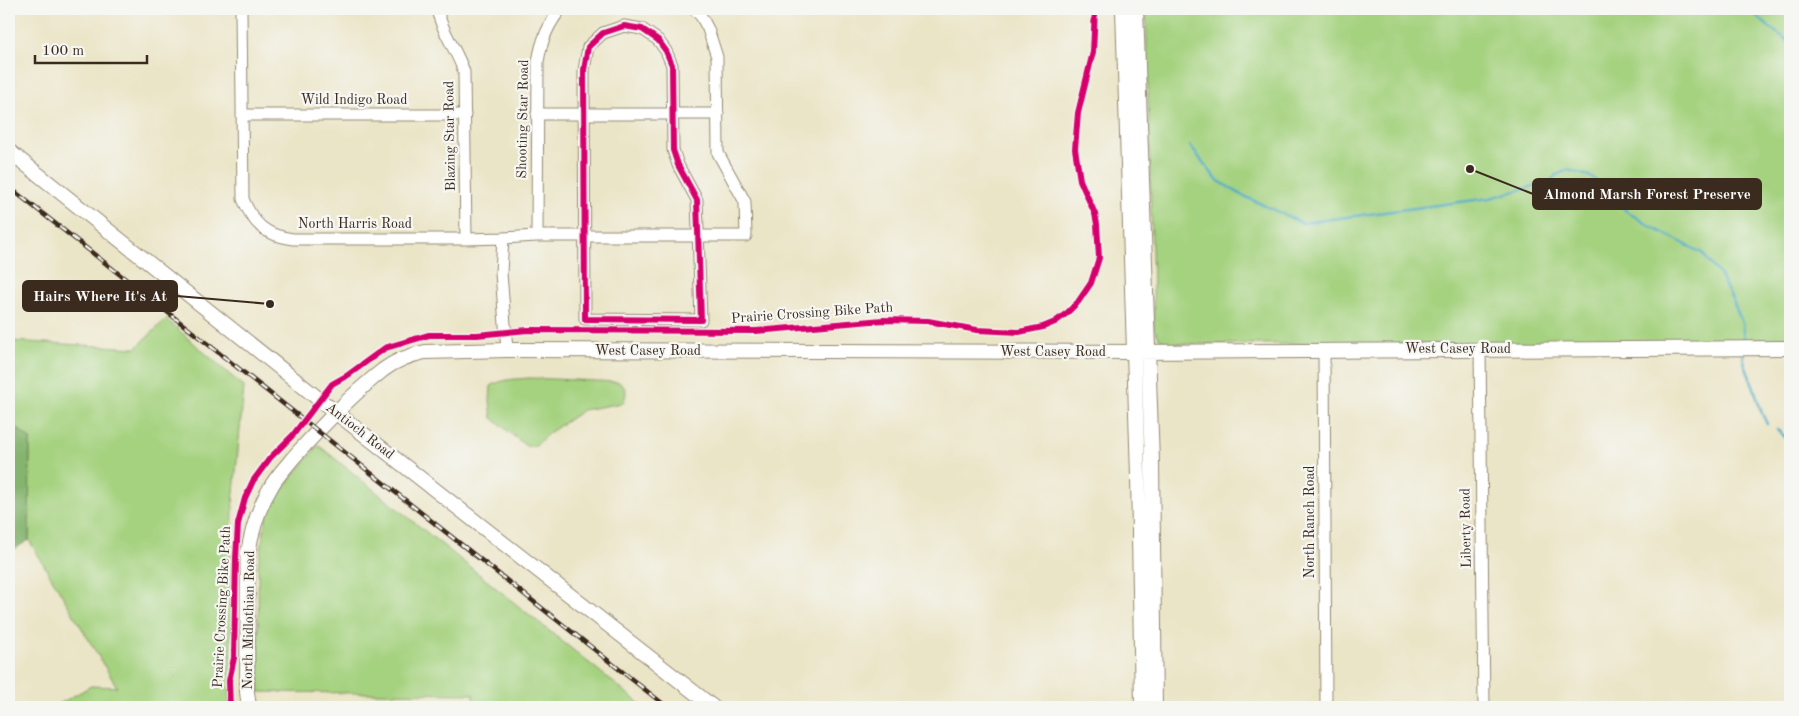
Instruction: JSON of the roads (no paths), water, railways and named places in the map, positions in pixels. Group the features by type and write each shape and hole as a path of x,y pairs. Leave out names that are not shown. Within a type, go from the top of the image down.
{"main road":[{"path":"1123,9 1141,352 1152,462 1155,707"},
{"path":"1136,9 1141,352 1142,707"},
{"name":"Antioch Road","path":"9,151 336,412 713,707"},
{"name":"West Casey Road","path":"336,412 384,369 414,354 424,352 507,350 1141,352 1790,348"},
{"name":"North Midlothian Road","path":"249,707 247,692 247,569 252,533 263,500 272,483 304,445 336,412"}],"street":[{"name":"North Harris Road","path":"242,9 243,198 256,224 270,234 280,237 305,240 466,240 537,236 746,236 745,202 718,153 718,114"},
{"name":"Blazing Star Road","path":"437,9 440,22 464,72 466,240"},
{"name":"Shooting Star Road","path":"537,236 537,70 539,54 546,33 561,9"},
{"path":"537,114 718,114 717,57 701,11"},
{"path":"624,26 642,29 658,40 666,51 672,65 674,158 697,200 700,320 585,319 583,114 584,70 588,47 603,33 624,26"},
{"name":"Wild Indigo Road","path":"242,115 465,115"},
{"path":"503,238 501,273 507,350"},
{"name":"Liberty Road","path":"1480,349 1484,707"},
{"name":"North Ranch Road","path":"1324,350 1326,707"}],"waterway":[{"path":"1749,9 1790,42"},
{"path":"1190,146 1217,180 1240,194 1302,223 1490,198 1549,182 1556,175 1568,170 1589,176 1608,188 1626,211 1650,226 1702,253 1719,274 1733,301 1742,323 1744,341"},
{"path":"1743,355 1760,409 1767,423"},
{"path":"1777,430 1790,441"}],"railway":[{"path":"9,187 667,707"}],"place":[{"name":"Almond Marsh Forest Preserve","path":"1470,169"},
{"name":"Hairs Where It's At","path":"270,304"}]}
